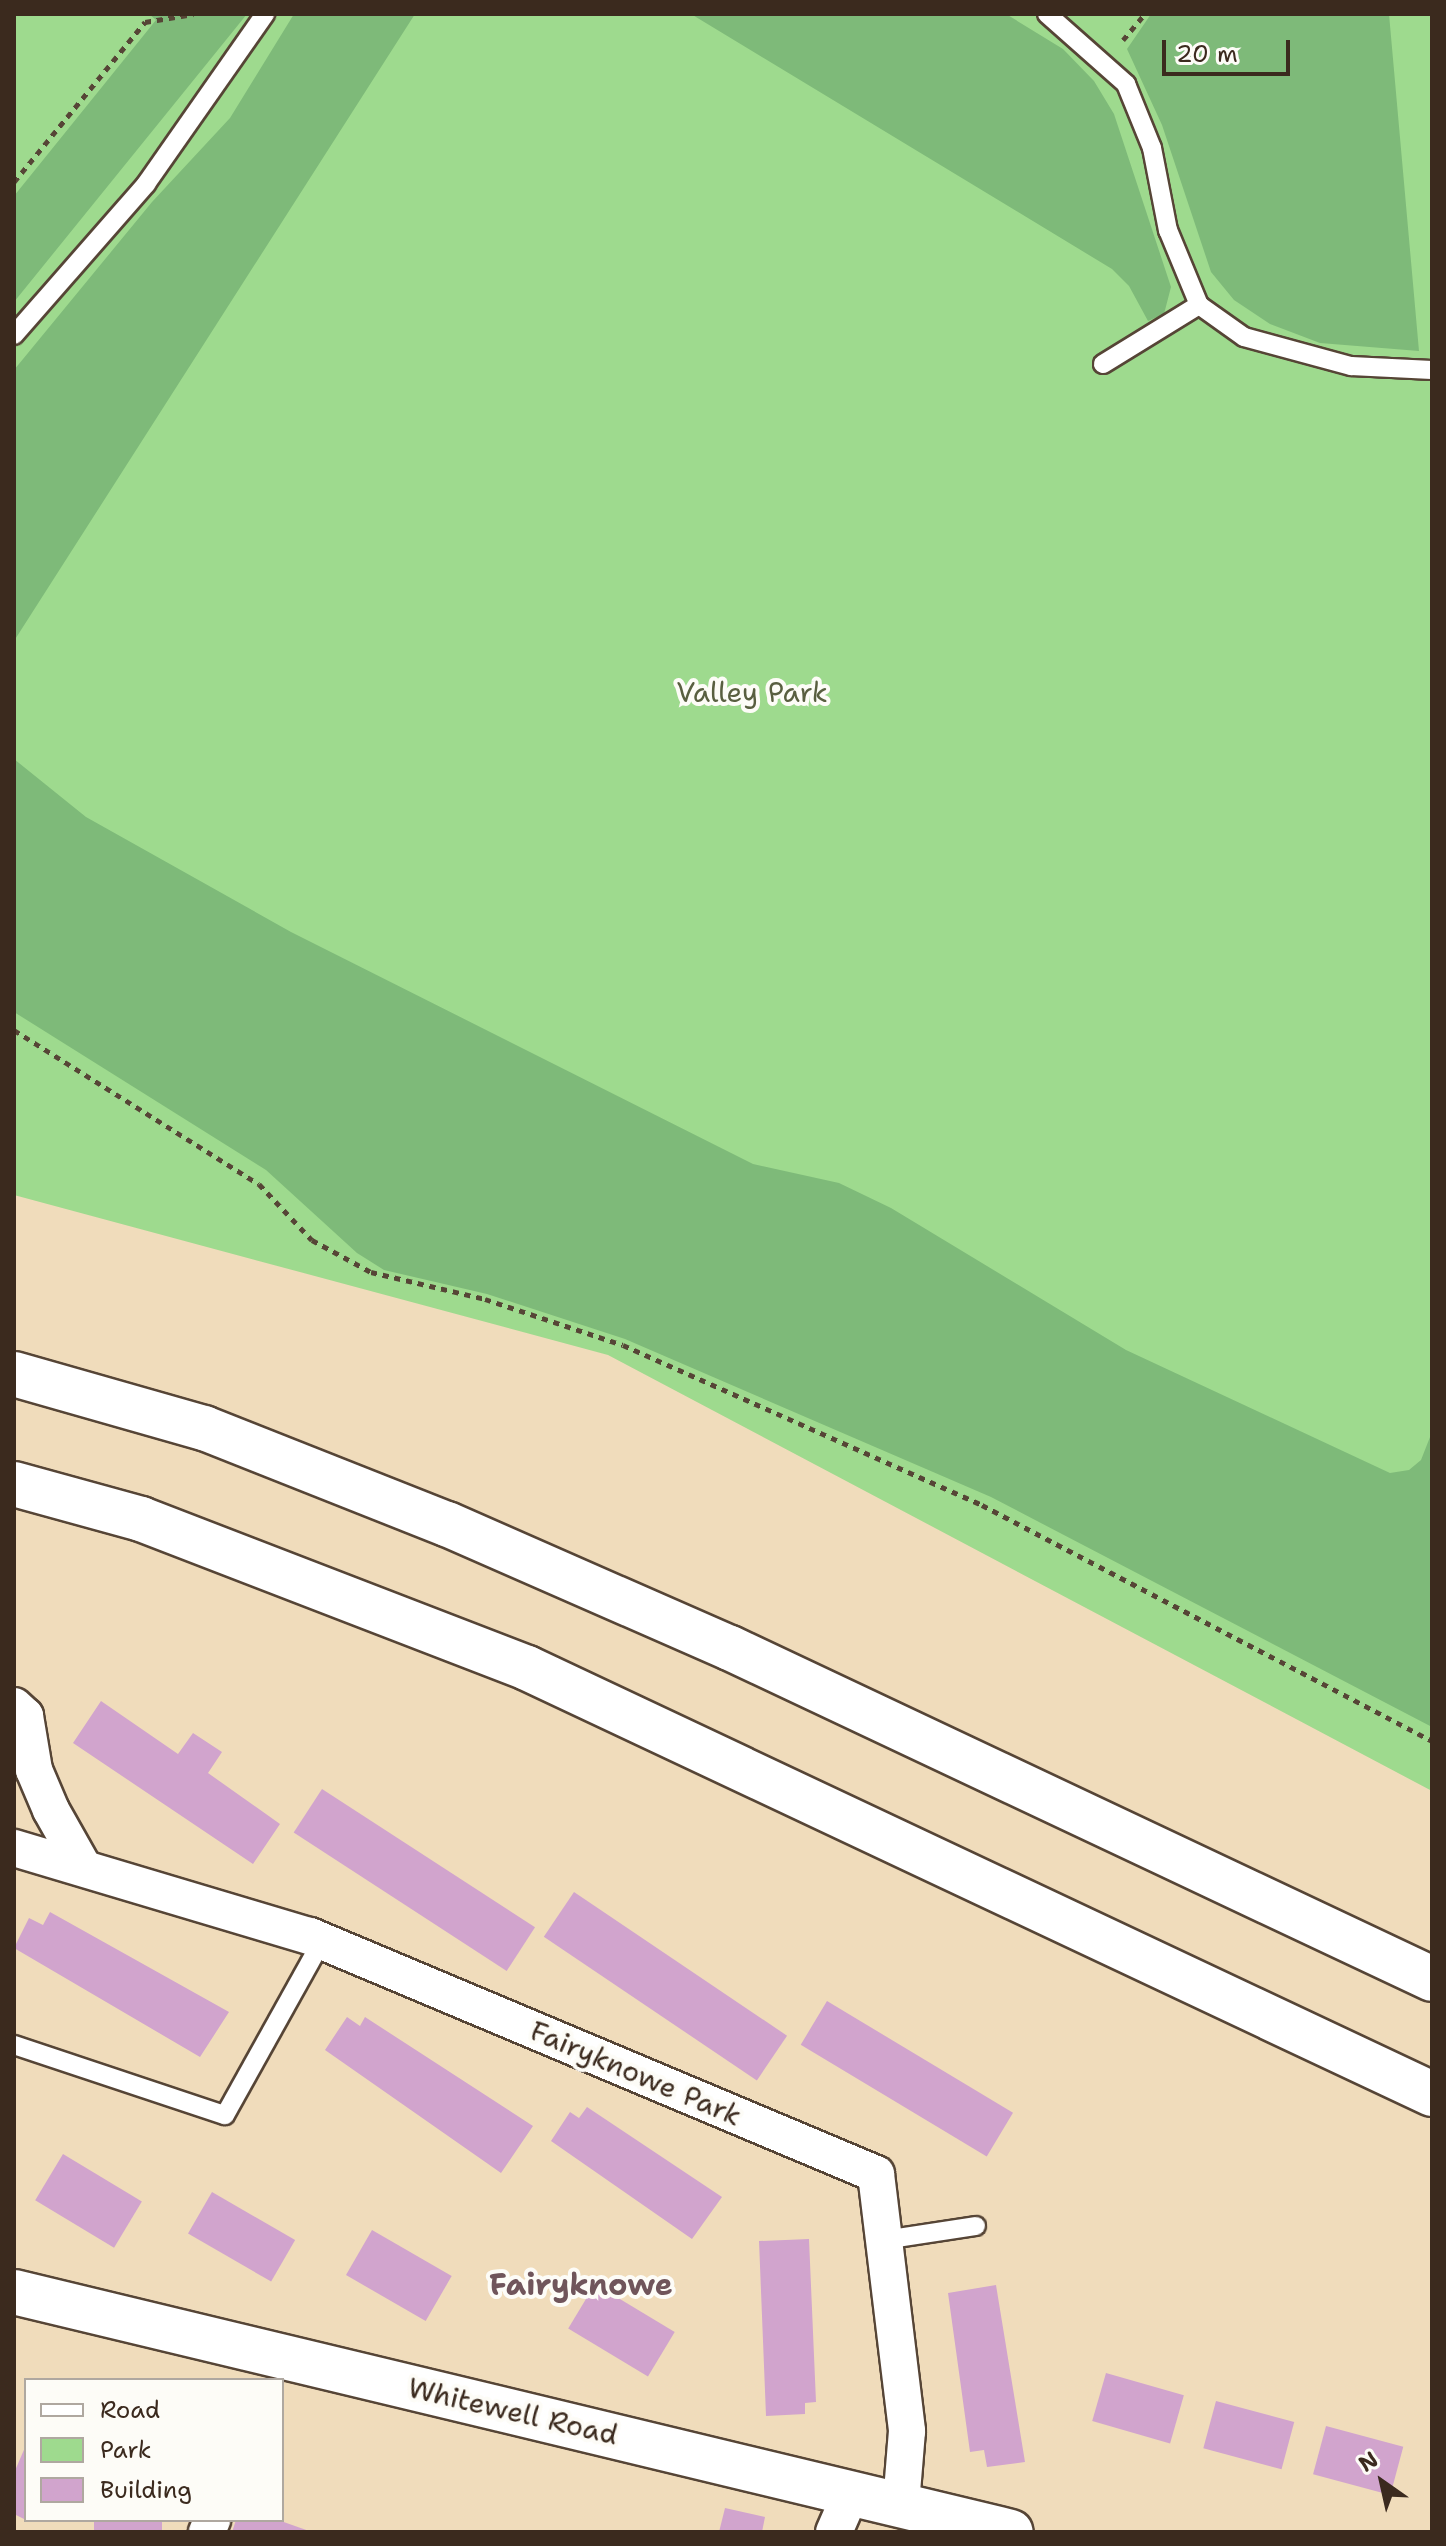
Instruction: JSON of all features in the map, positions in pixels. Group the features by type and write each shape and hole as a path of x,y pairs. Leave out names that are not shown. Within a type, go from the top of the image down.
{"main road":[{"path":"14,1374 204,1428 447,1524 730,1648 1432,1979"},
{"path":"14,1484 141,1519 527,1668 1432,2094"},
{"name":"Whitewell Road","path":"14,2292 279,2368 852,2491 1011,2532"}],"street":[{"path":"14,1706 25,1716 40,1783 82,1865"},
{"name":"Fairyknowe Park","path":"14,1848 82,1865 322,1941 876,2174 907,2431 901,2504"},
{"path":"834,2532 852,2491"}],"lane":[{"path":"14,335 146,184 265,14"},
{"path":"1047,14 1126,84 1152,148 1168,230 1199,305 1244,337 1351,366 1432,370"},
{"path":"1103,364 1199,305"},
{"path":"14,2045 225,2115 322,1941"},
{"path":"884,2240 976,2226"}],"path":[{"path":"14,182 145,22 193,14"},
{"path":"14,1030 259,1184 312,1240 371,1272 485,1299 623,1345 982,1505 1432,1741"}],"green space":[{"name":"Valley Park","path":"14,14 1432,14 1432,1791 608,1355 14,1195"},
{"path":"149,14 247,14 14,302 14,196 156,20"},
{"path":"294,14 415,14 14,641 14,370 152,202 230,118"},
{"path":"691,14 1006,14 1063,49 1094,81 1114,114 1171,287 1164,314 1148,321 1129,286 1112,269"},
{"path":"1151,14 1389,14 1419,351 1320,343 1270,324 1234,300 1211,272 1162,125 1127,49"},
{"path":"14,759 86,817 291,932 753,1164 839,1183 891,1208 1126,1350 1390,1473 1409,1470 1421,1460 1432,1432 1432,1727 991,1497 625,1339 487,1294 384,1270 357,1253 266,1170 14,1012"}],"building":[{"path":"101,1701 178,1754 193,1733 222,1752 208,1773 280,1824 253,1864 73,1743"},
{"path":"322,1789 535,1927 507,1971 294,1833"},
{"path":"574,1892 787,2036 757,2080 544,1937"},
{"path":"50,1912 229,2012 200,2057 14,1948 29,1918 43,1925"},
{"path":"827,2001 1013,2113 987,2156 801,2045"},
{"path":"347,2017 360,2026 365,2017 533,2126 501,2173 325,2050"},
{"path":"587,2107 722,2197 692,2239 551,2141 570,2112 579,2118"},
{"path":"63,2154 142,2201 114,2248 35,2200"},
{"path":"212,2192 295,2240 271,2282 188,2234"},
{"path":"372,2230 452,2276 426,2321 346,2275"},
{"path":"809,2239 816,2402 805,2403 805,2414 766,2416 759,2241"},
{"path":"595,2284 675,2332 648,2376 568,2329"},
{"path":"996,2285 1025,2462 987,2467 984,2450 970,2452 948,2293"},
{"path":"1106,2373 1184,2395 1170,2443 1092,2421"},
{"path":"1216,2401 1294,2422 1282,2469 1203,2448"},
{"path":"1326,2426 1403,2447 1390,2495 1313,2474"},
{"path":"24,2450 24,2519 14,2514 14,2473"},
{"path":"725,2508 765,2517 762,2532 719,2532"},
{"path":"94,2522 162,2522 162,2532 94,2532"},
{"path":"235,2522 284,2522 312,2532 232,2532"}],"district":[{"name":"Fairyknowe","path":"581,2285"}]}
